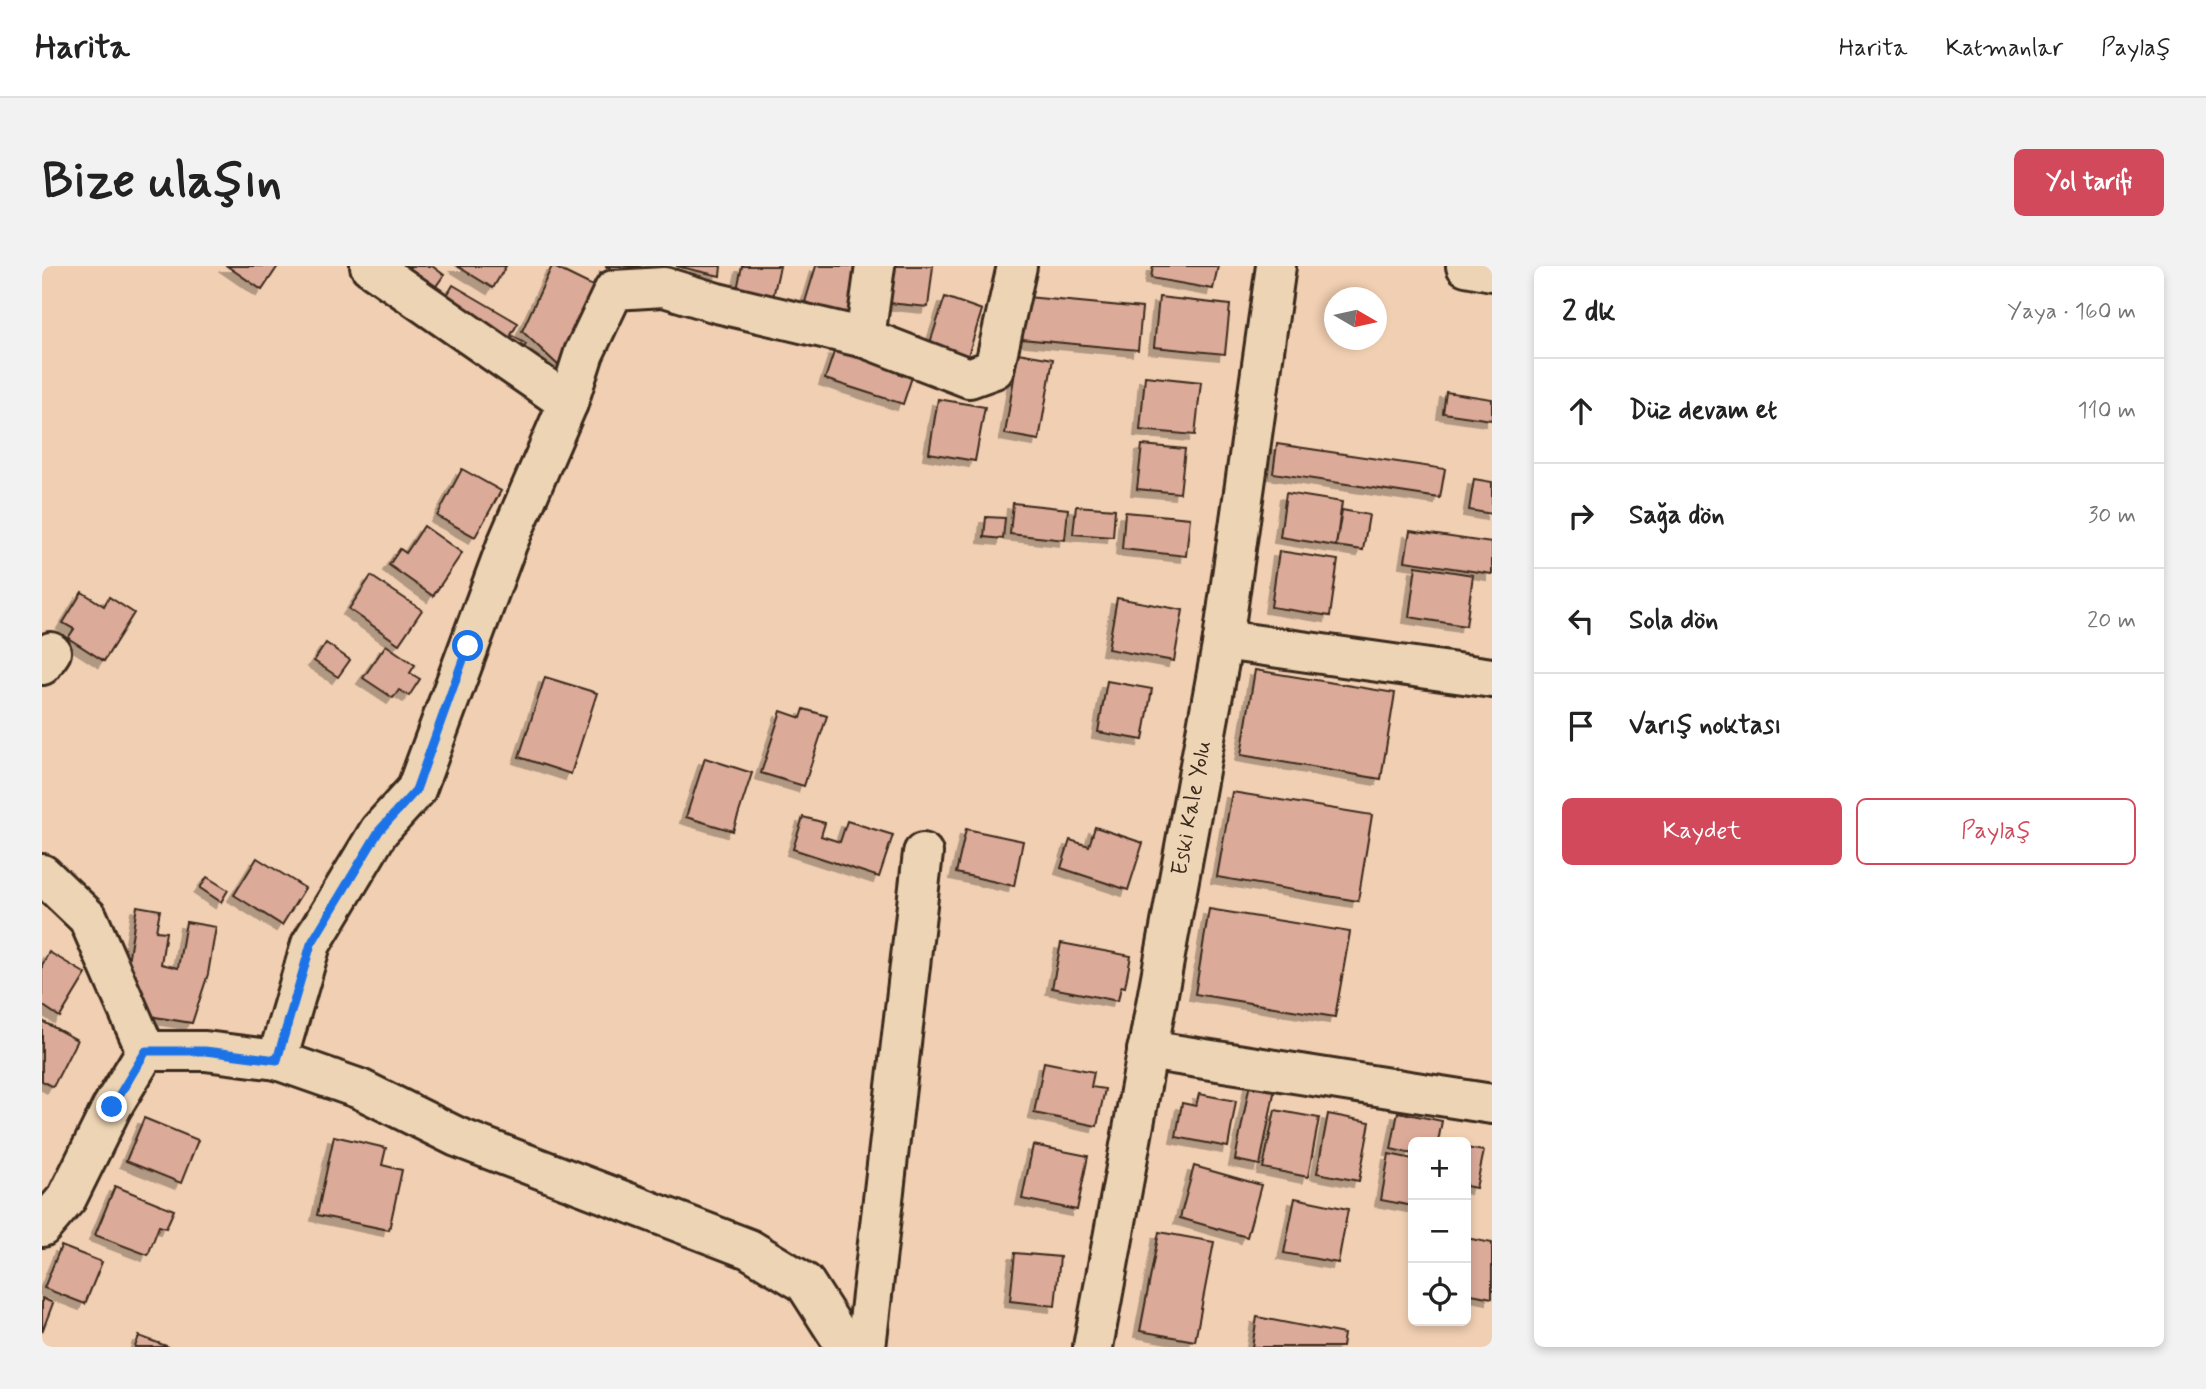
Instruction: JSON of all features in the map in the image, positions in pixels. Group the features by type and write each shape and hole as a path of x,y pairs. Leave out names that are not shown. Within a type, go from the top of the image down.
{"street":[{"path":"370,266 568,403"},
{"path":"865,338 875,266"},
{"path":"277,1060 311,944 379,831 416,790 507,544 568,403 584,354 614,290 657,276 717,303 865,338 969,378 994,369 1017,266"},
{"name":"Eski Kale Yolu","path":"1093,1347 1223,639 1276,266"},
{"path":"1466,266 1492,271"},
{"path":"1223,639 1492,678"},
{"path":"866,1347 923,853"},
{"path":"42,874 88,918 146,1051"},
{"path":"1147,1050 1492,1104"},
{"path":"146,1051 205,1051 277,1060 360,1089 457,1137 749,1249 805,1283 846,1347"},
{"path":"42,1227 67,1198 112,1107 146,1051"}],"building":[{"path":"227,266 278,266 262,290"},
{"path":"403,266 432,266 444,275 434,289"},
{"path":"457,266 506,266 493,288"},
{"path":"552,266 599,289 562,369 522,331"},
{"path":"605,266 639,266 641,267 634,280"},
{"path":"676,266 721,266 720,276"},
{"path":"742,266 780,266 771,306 735,299"},
{"path":"816,266 862,266 852,317 805,302"},
{"path":"894,266 933,266 928,307 889,303"},
{"path":"1153,266 1218,266 1213,289 1151,278"},
{"path":"453,285 518,323 511,335 526,344 518,358 438,311"},
{"path":"945,297 982,310 967,359 929,346"},
{"path":"1027,297 1142,308 1138,350 1022,339"},
{"path":"1159,297 1230,305 1225,354 1154,347"},
{"path":"835,349 913,374 903,404 825,379"},
{"path":"1018,353 1053,359 1039,440 1005,434"},
{"path":"1145,376 1201,382 1195,435 1140,430"},
{"path":"1446,392 1492,399 1492,420 1443,413"},
{"path":"938,399 985,407 975,461 929,453"},
{"path":"1277,444 1445,469 1440,498 1273,473"},
{"path":"1142,445 1185,449 1180,493 1137,489"},
{"path":"462,469 501,491 475,537 437,516"},
{"path":"1474,479 1492,482 1492,514 1469,510"},
{"path":"1286,493 1342,502 1336,546 1280,537"},
{"path":"1013,503 1068,509 1065,540 1010,534"},
{"path":"1076,506 1115,509 1113,537 1073,534"},
{"path":"1342,510 1369,515 1363,550 1336,546"},
{"path":"1125,512 1190,518 1186,556 1122,549"},
{"path":"986,517 1005,518 1003,539 984,537"},
{"path":"424,526 462,553 433,596 389,565 400,549 406,553"},
{"path":"1410,531 1492,543 1492,574 1405,561"},
{"path":"1279,551 1338,560 1330,616 1271,607"},
{"path":"1416,566 1473,575 1466,626 1409,617"},
{"path":"371,576 422,610 399,644 349,609"},
{"path":"82,592 104,606 109,597 134,613 104,661 68,638 74,629 63,623"},
{"path":"1117,598 1183,610 1174,661 1108,649"},
{"path":"326,643 350,660 338,677 314,661"},
{"path":"386,645 415,665 410,673 420,679 409,696 399,690 393,698 363,678"},
{"path":"1255,670 1395,693 1381,779 1241,755"},
{"path":"545,677 597,693 571,774 519,757"},
{"path":"1107,681 1152,689 1143,740 1098,732"},
{"path":"804,709 827,716 804,786 761,773 781,711 801,718"},
{"path":"705,758 752,773 733,831 686,817"},
{"path":"1232,792 1372,815 1358,901 1217,877"},
{"path":"803,817 825,823 821,836 840,842 847,821 893,835 879,877 793,849"},
{"path":"1095,827 1143,843 1128,890 1061,868 1070,840 1089,846"},
{"path":"966,829 1023,841 1014,886 956,873"},
{"path":"257,858 305,888 282,925 234,895"},
{"path":"207,877 228,890 221,902 200,888"},
{"path":"137,906 160,910 156,931 166,932 161,964 178,968 186,922 216,927 208,974 192,1023 143,1015 127,968"},
{"path":"1209,909 1350,932 1335,1017 1195,994"},
{"path":"1061,943 1131,956 1125,987 1121,986 1118,1001 1052,988"},
{"path":"49,952 86,974 60,1017 42,1005 42,965"},
{"path":"42,1021 77,1040 53,1087 42,1081"},
{"path":"1044,1062 1094,1072 1091,1087 1105,1089 1097,1126 1034,1113"},
{"path":"1250,1083 1275,1088 1260,1165 1235,1160"},
{"path":"1199,1094 1236,1101 1228,1147 1176,1137 1182,1103 1196,1106"},
{"path":"1275,1110 1319,1118 1308,1177 1263,1168"},
{"path":"1398,1112 1442,1121 1439,1137 1408,1137 1408,1153 1391,1149"},
{"path":"1328,1114 1370,1122 1359,1181 1317,1173"},
{"path":"144,1118 198,1140 181,1183 126,1161"},
{"path":"334,1136 386,1148 382,1165 402,1170 389,1230 317,1215"},
{"path":"1033,1145 1088,1156 1077,1210 1022,1199"},
{"path":"1471,1149 1484,1151 1476,1188 1471,1187"},
{"path":"1389,1154 1408,1158 1408,1205 1381,1200"},
{"path":"1194,1166 1261,1185 1247,1237 1180,1218"},
{"path":"115,1186 174,1210 166,1228 159,1226 148,1255 95,1235"},
{"path":"1295,1198 1348,1209 1338,1263 1284,1253"},
{"path":"1159,1232 1214,1242 1195,1341 1140,1331"},
{"path":"1471,1239 1492,1243 1492,1298 1471,1294"},
{"path":"61,1246 102,1262 85,1304 44,1288"},
{"path":"1015,1253 1060,1257 1055,1306 1010,1301"},
{"path":"42,1298 53,1303 42,1332"},
{"path":"1257,1317 1344,1334 1342,1347 1252,1347"},
{"path":"139,1336 169,1347 135,1347"}],"route":[{"path":"112,1107 146,1051 205,1051 277,1060 311,944 379,831 416,790 468,646"}]}
